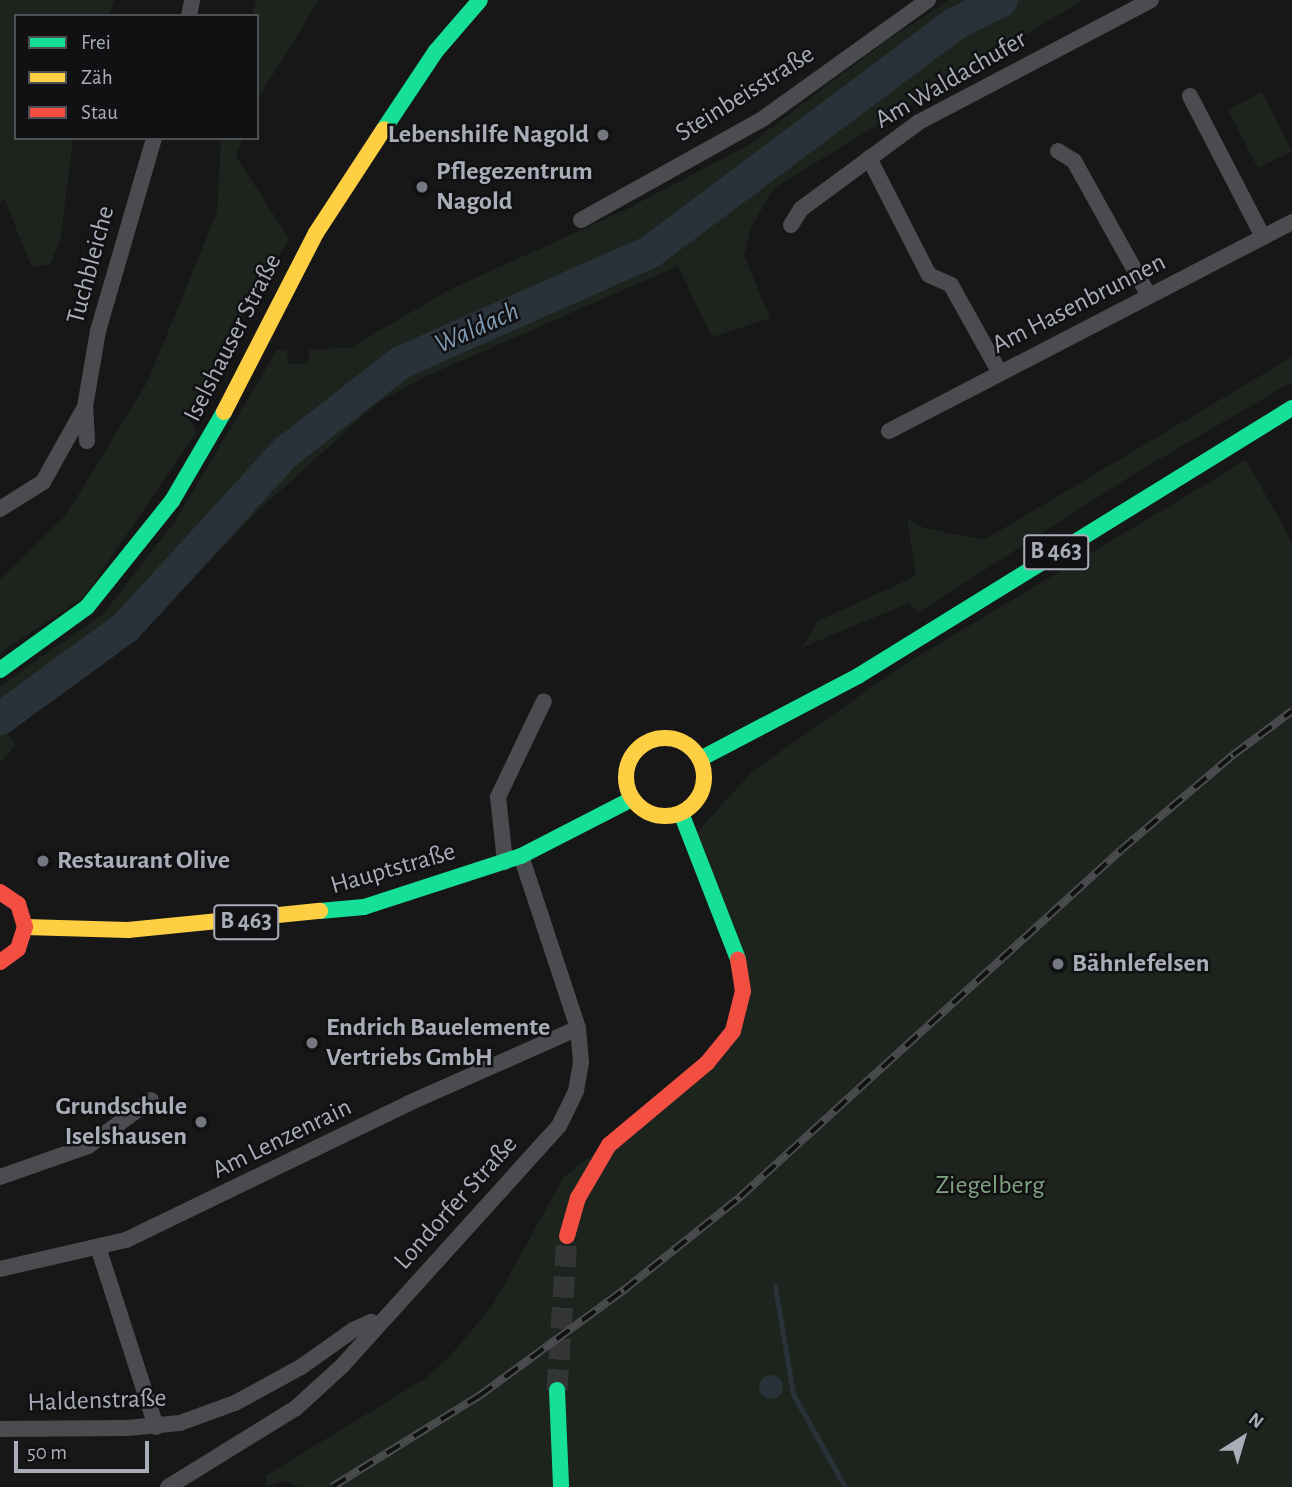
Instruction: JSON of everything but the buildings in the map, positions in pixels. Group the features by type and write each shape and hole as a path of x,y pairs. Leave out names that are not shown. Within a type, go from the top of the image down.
{"main road":[{"name":"Iselshauser Straße","path":"0,670 87,607 172,501 214,431 316,233 436,51 480,0"},
{"name":"B 463","path":"700,759 858,676 1254,428 1292,408"},
{"path":"670,738 682,742 700,759 704,771 700,796 681,813 660,816 632,799 627,787 629,762 646,743 670,738"},
{"name":"Hauptstraße","path":"25,927 128,930 316,915 363,907 513,859 632,799"},
{"path":"567,1236 578,1198 609,1145 708,1063 733,1031 743,991 738,958 723,911 681,813"},
{"path":"0,892 18,904 25,927 18,949 0,962"},
{"path":"557,1390 561,1487"}],"street":[{"name":"Steinbeisstraße","path":"581,220 764,118 928,0"},
{"name":"Am Waldachufer","path":"791,225 801,209 930,116 1151,0"},
{"path":"1190,96 1263,237"},
{"name":"Tuchbleiche","path":"87,441 85,407 98,331 154,140"},
{"path":"1058,151 1074,161 1149,296"},
{"path":"869,158 929,275 951,285 1000,373"},
{"name":"Am Hasenbrunnen","path":"889,431 1292,222"},
{"name":"Tuchbleiche","path":"0,509 43,482 85,407"},
{"name":"Londorfer Straße","path":"168,1487 296,1408 378,1325 559,1126 576,1090 580,1062 578,1028 513,859 498,797 544,701"},
{"name":"Am Lenzenrain","path":"0,1269 99,1250 578,1028"},
{"path":"0,1177 88,1146 152,1100"},
{"path":"99,1250 156,1427"},
{"name":"Haldenstraße","path":"0,1429 156,1427 235,1403 301,1367 353,1330 371,1322 378,1325"}],"green space":[{"path":"0,0 114,0 110,14 14,14 14,140 73,140 60,242 50,264 32,268 4,198 0,203"},
{"path":"256,0 319,0 259,97 259,14 252,14"},
{"path":"949,0 1083,0 774,188 751,227 744,256 770,318 712,337 678,266 422,378 377,403 260,509 182,589 6,732 16,745 0,762 0,686 103,614 174,523 277,350 287,350 288,364 309,363 309,349 350,348 451,289 623,211 747,146 882,44"},
{"path":"1262,92 1292,151 1258,168 1228,110"},
{"path":"221,140 242,140 236,156 289,239 186,413 197,431 84,597 0,653 0,579 66,515 148,381 217,212"},
{"path":"1292,357 1292,382 1134,474 919,612 909,603 803,647 818,621 916,576 907,519 924,528 984,540"},
{"name":"Ziegelberg","path":"1246,460 1292,542 1292,1487 301,1487 283,1481 267,1486 265,1476 426,1378 450,1356 493,1305 563,1178 707,1063 743,991 692,837 753,771 902,666"}],"shaded area":[{"path":"771,1375 780,1378 783,1387 780,1396 771,1399 762,1396 759,1387 762,1378"}],"waterway":[{"name":"Waldach","path":"0,718 126,626 285,452 400,362 650,251 955,23 1001,0"},
{"path":"775,1286 793,1394 845,1487"}],"tunnel":[{"path":"557,1390 567,1236"}],"railway":[{"path":"332,1487 479,1396 624,1290 740,1197 1121,850 1233,755 1292,711"}],"traffic: fast":[{"path":"384,129 436,51 480,0"},
{"path":"700,759 858,676 1292,408"},
{"path":"0,670 87,607 172,501 224,412"},
{"path":"320,911 364,907 521,856 632,799"},
{"path":"681,813 738,959"},
{"path":"557,1390 561,1487"}],"traffic: slow":[{"path":"224,412 316,233 384,129"},
{"path":"665,738 680,741 697,755 704,777 701,792 687,809 665,816 650,813 633,799 626,777 629,762 643,745 665,738"},
{"path":"25,927 128,930 320,911"}],"traffic: jam":[{"path":"0,892 18,904 25,927 18,949 0,962"},
{"path":"567,1236 578,1198 609,1145 707,1063 733,1031 743,991 738,959"}],"place":[{"name":"Lebenshilfe Nagold","path":"603,135"},
{"name":"Pflegezentrum Nagold","path":"422,187"},
{"name":"Restaurant Olive","path":"43,861"},
{"name":"Bähnlefelsen","path":"1058,964"},
{"name":"Endrich Bauelemente Vertriebs GmbH","path":"312,1043"},
{"name":"Grundschule Iselshausen","path":"201,1122"}]}
